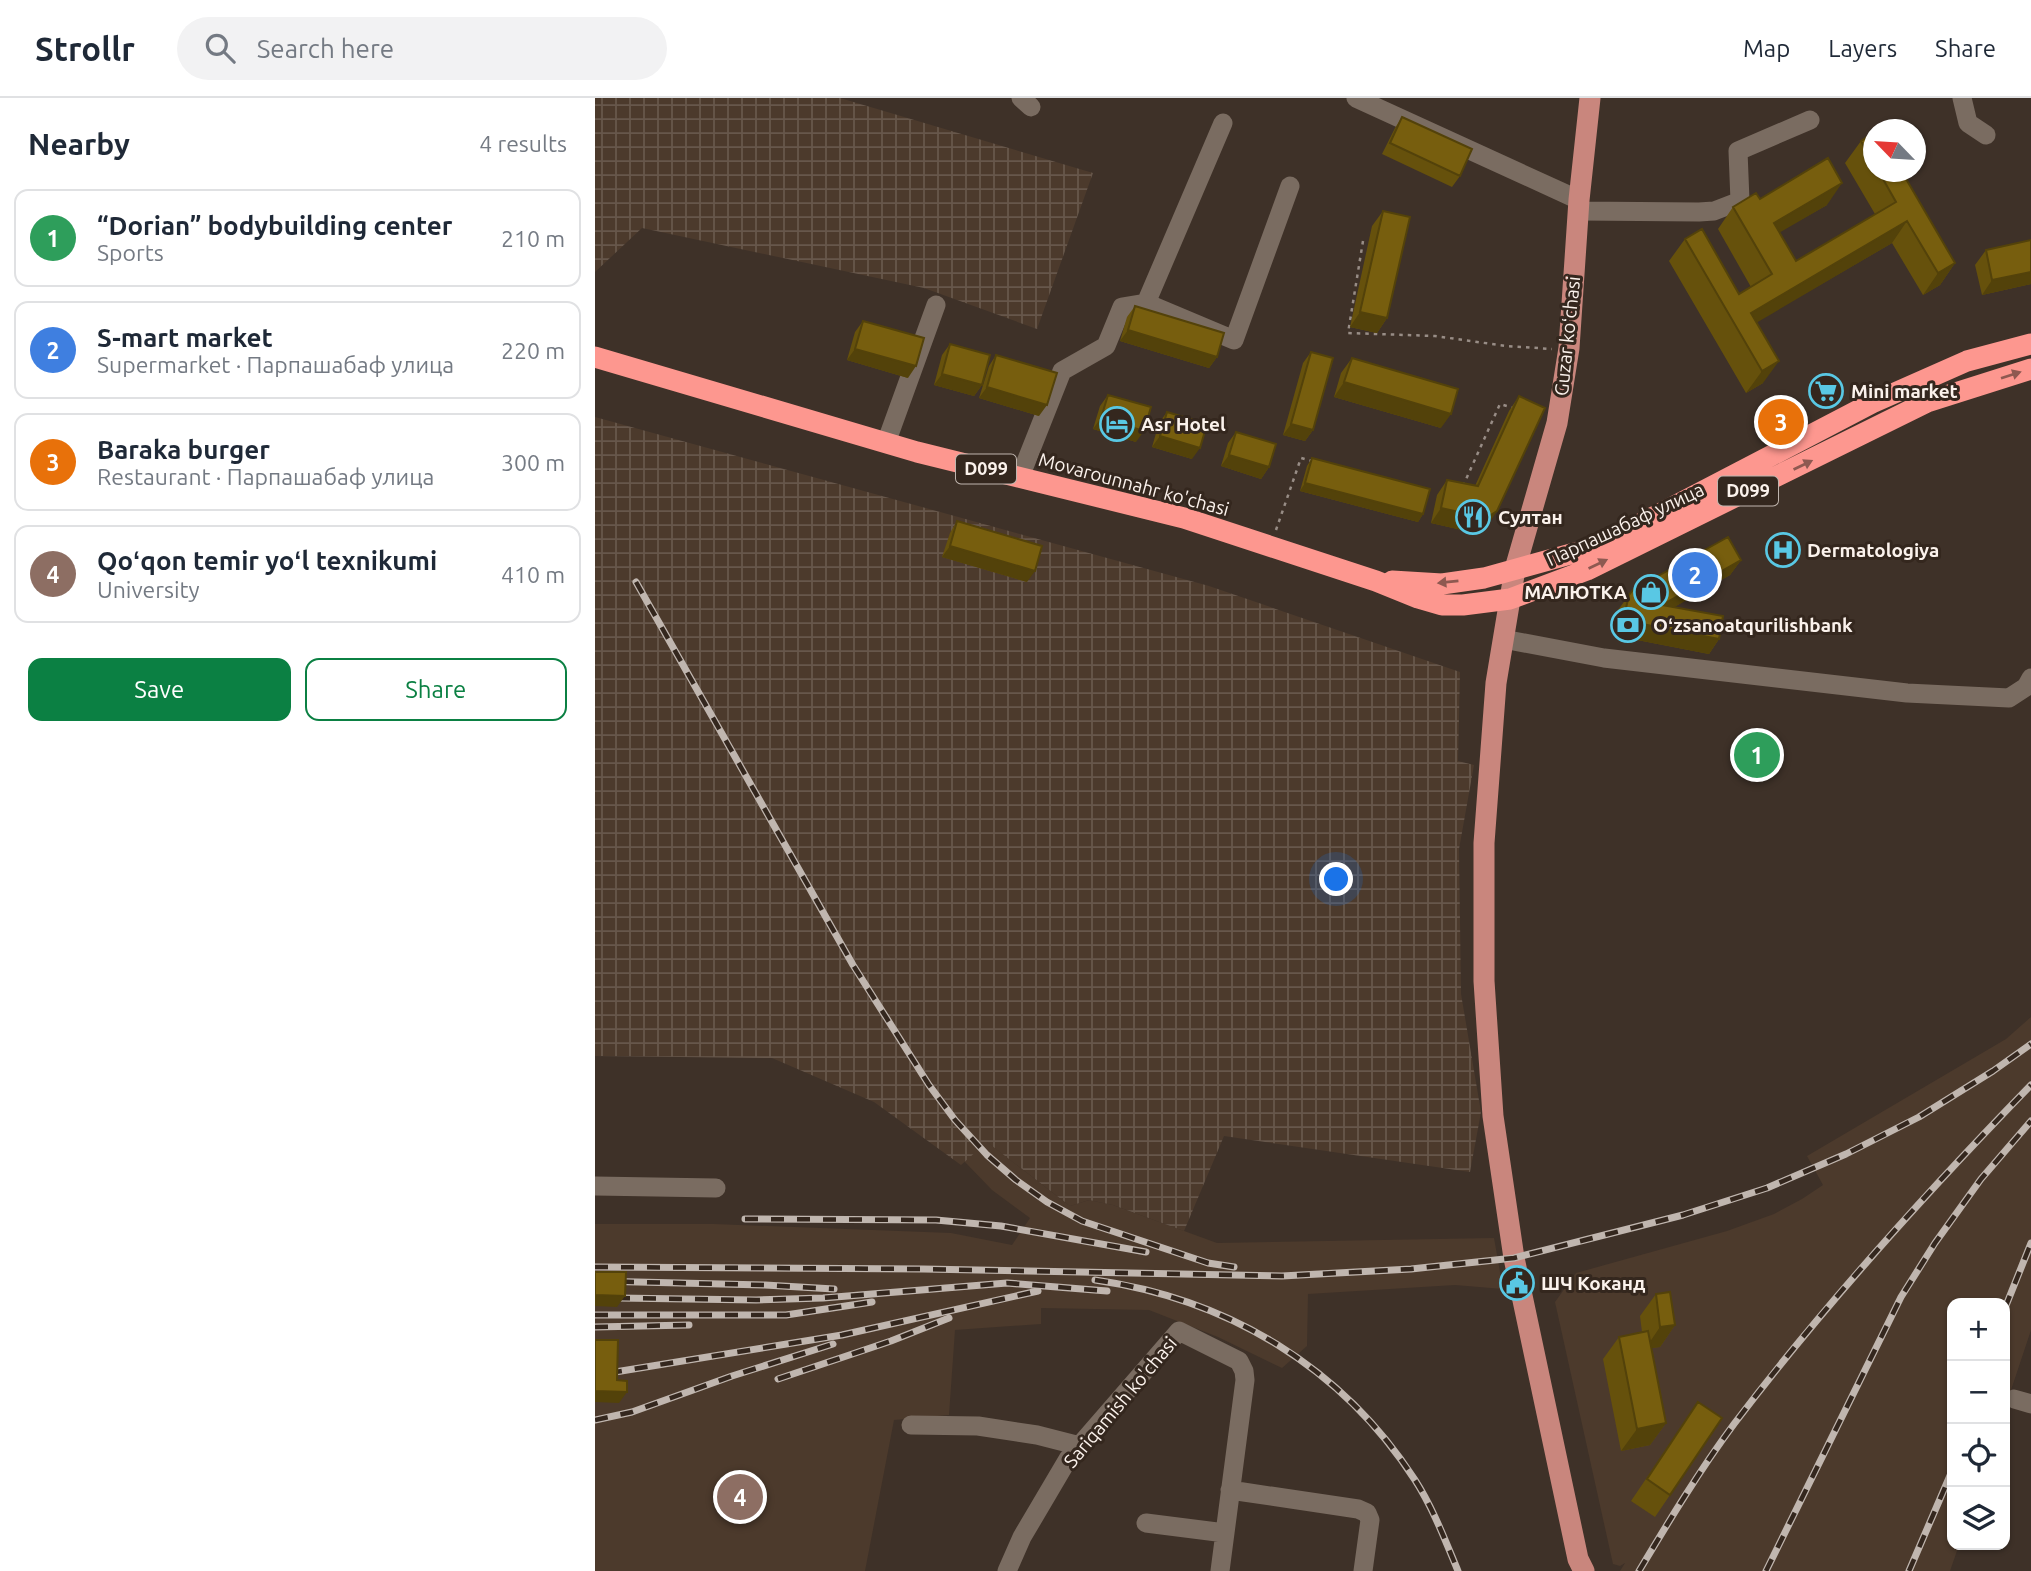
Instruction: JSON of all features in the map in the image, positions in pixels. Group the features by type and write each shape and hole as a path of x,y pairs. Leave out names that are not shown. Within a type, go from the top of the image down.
{"highway":[{"name":"Парпашабаф улица","path":"1515,569 1596,547 1872,404 1967,361 2031,344"},
{"name":"Movarounnahr ko'chasi","path":"595,357 885,443 1184,518 1376,581 1419,598 1442,605 1463,605"},
{"name":"Парпашабаф улица","path":"1463,605 1510,600 1587,570 1927,402 2031,369"},
{"name":"Movarounnahr ko'chasi","path":"1376,581 1442,584 1483,578 1515,569"}],"main road":[{"name":"Guzar koʻchasi","path":"1584,1571 1578,1559 1514,1258 1493,1116 1484,981 1484,844 1496,683 1503,639 1515,569 1557,423 1569,348 1590,98"}],"street":[{"path":"1356,98 1579,205 1714,211 1740,201 1738,151 1810,120"},
{"path":"1962,98 1968,124 1986,135"},
{"path":"1146,303 1223,123"},
{"path":"1020,477 1062,372 1106,346 1122,307 1146,303 1234,340 1290,186"},
{"path":"885,443 936,305"},
{"path":"1503,639 1604,658 1906,693 2009,698 2026,687 2031,678"},
{"path":"595,1186 716,1188"},
{"name":"Sariqamish ko'chasi","path":"1007,1571 1029,1526 1068,1460 1179,1331 1239,1361 1244,1371 1220,1571"},
{"path":"911,1425 978,1426 1037,1435 1080,1446"},
{"path":"1230,1490 1367,1513 1370,1520 1363,1571"},
{"path":"1146,1523 1225,1533"}],"path":[{"path":"1363,241 1348,333 1435,336 1543,350 1569,348"},
{"path":"1461,490 1500,404 1523,411"},
{"path":"1270,547 1301,458 1314,461"}],"shaded area":[{"path":"595,98 840,98 1093,173 1037,329 924,288 642,228 595,272"},
{"path":"595,417 1209,586 1460,672 1458,761 1474,765 1459,849 1461,994 1481,1112 1470,1172 1224,1136 1184,1231 1113,1205 1089,1200 1070,1206 987,1142 961,1165 874,1102 772,1058 595,1056"},
{"path":"2031,1017 2031,1330 2010,1393 2010,1298 1947,1298 1947,1550 1957,1550 1950,1571 1620,1571 1625,1563 1620,1566 1613,1564 1555,1302 1576,1273 1727,1231 1774,1214 1802,1199 1823,1185 1807,1156 2006,1039"},
{"path":"986,1141 1070,1206 1089,1200 1113,1205 1217,1243 1494,1238 1503,1289 1455,1285 1308,1294 1307,1346 1282,1368 1218,1337 1149,1310 1041,1308 1041,1324 955,1330 949,1415 894,1420 865,1571 595,1571 595,1224 714,1224 951,1233 1012,1245 1030,1218 992,1190 964,1161"}],"building":[{"path":"1402,117 1472,149 1460,176 1390,143"},
{"path":"1828,158 1842,183 1774,223 1796,261 1896,202 1885,182 1908,182 1955,263 1938,273 1907,221 1751,313 1779,361 1762,371 1685,239 1702,229 1739,294 1772,274 1733,207 1756,193 1760,199"},
{"path":"1383,211 1410,217 1387,318 1360,312"},
{"path":"2031,240 2031,272 1992,280 1986,250"},
{"path":"1135,306 1224,333 1217,357 1128,330"},
{"path":"863,321 924,338 916,366 855,349"},
{"path":"950,344 990,355 982,385 942,374"},
{"path":"1311,352 1333,358 1313,430 1291,424"},
{"path":"996,355 1057,373 1047,405 987,387"},
{"path":"1352,358 1458,389 1451,414 1344,382"},
{"path":"1108,395 1151,407 1144,431 1101,418"},
{"path":"1519,396 1545,408 1497,511 1486,518 1441,508 1447,480 1478,486"},
{"path":"1167,412 1207,424 1200,448 1160,436"},
{"path":"1236,432 1276,444 1269,467 1229,455"},
{"path":"1312,458 1430,489 1423,514 1305,483"},
{"path":"957,521 1042,546 1035,571 950,546"},
{"path":"1728,537 1741,560 1662,605 1723,616 1719,639 1637,623 1628,614 1626,608 1633,590"},
{"path":"595,1272 626,1272 625,1296 595,1295"},
{"path":"1670,1292 1675,1325 1660,1327 1656,1294"},
{"path":"1648,1331 1666,1423 1637,1429 1619,1337"},
{"path":"595,1340 618,1340 617,1380 627,1381 627,1392 595,1391"},
{"path":"1698,1402 1722,1418 1670,1495 1647,1479"}],"railway":[{"path":"636,582 853,965 929,1085 955,1120 987,1155 1016,1180 1047,1202 1082,1221 1208,1263 1234,1267"},
{"path":"595,1267 923,1269 1282,1276 1411,1269 1514,1258 1683,1215 1767,1188 1846,1154 1919,1117 2031,1044"},
{"path":"1639,1571 1709,1460 1769,1379 1877,1250 2031,1085"},
{"path":"1766,1571 1901,1297 1935,1243 1981,1179 2031,1121"},
{"path":"745,1219 936,1220 1001,1226 1146,1252"},
{"path":"2009,1298 2031,1243"},
{"path":"1095,1280 1144,1289 1191,1303 1235,1322 1277,1345 1317,1372 1353,1404 1386,1440 1415,1480 1433,1513 1458,1571"},
{"path":"595,1281 834,1289"},
{"path":"617,1298 823,1298 1007,1283 1107,1291"},
{"path":"609,1373 842,1335 1038,1291"},
{"path":"595,1315 786,1315 872,1302"},
{"path":"778,1379 891,1341 949,1318"},
{"path":"595,1327 689,1325"},
{"path":"595,1420 632,1412 833,1344"},
{"path":"1909,1571 1947,1483"}],"place":[{"name":"Mini market","path":"1826,391"},
{"name":"Baraka burger","path":"1781,422"},
{"name":"Asr Hotel","path":"1117,424"},
{"name":"Султан","path":"1473,517"},
{"name":"Dermatologiya","path":"1783,550"},
{"name":"S-mart market","path":"1695,575"},
{"name":"МАЛЮТКА","path":"1651,592"},
{"name":"Oʻzsanoatqurilishbank","path":"1628,625"},
{"name":"“Dorian” bodybuilding center","path":"1757,755"},
{"name":"ШЧ Коканд","path":"1517,1283"},
{"name":"Qoʻqon temir yoʻl texnikumi","path":"740,1497"}]}
